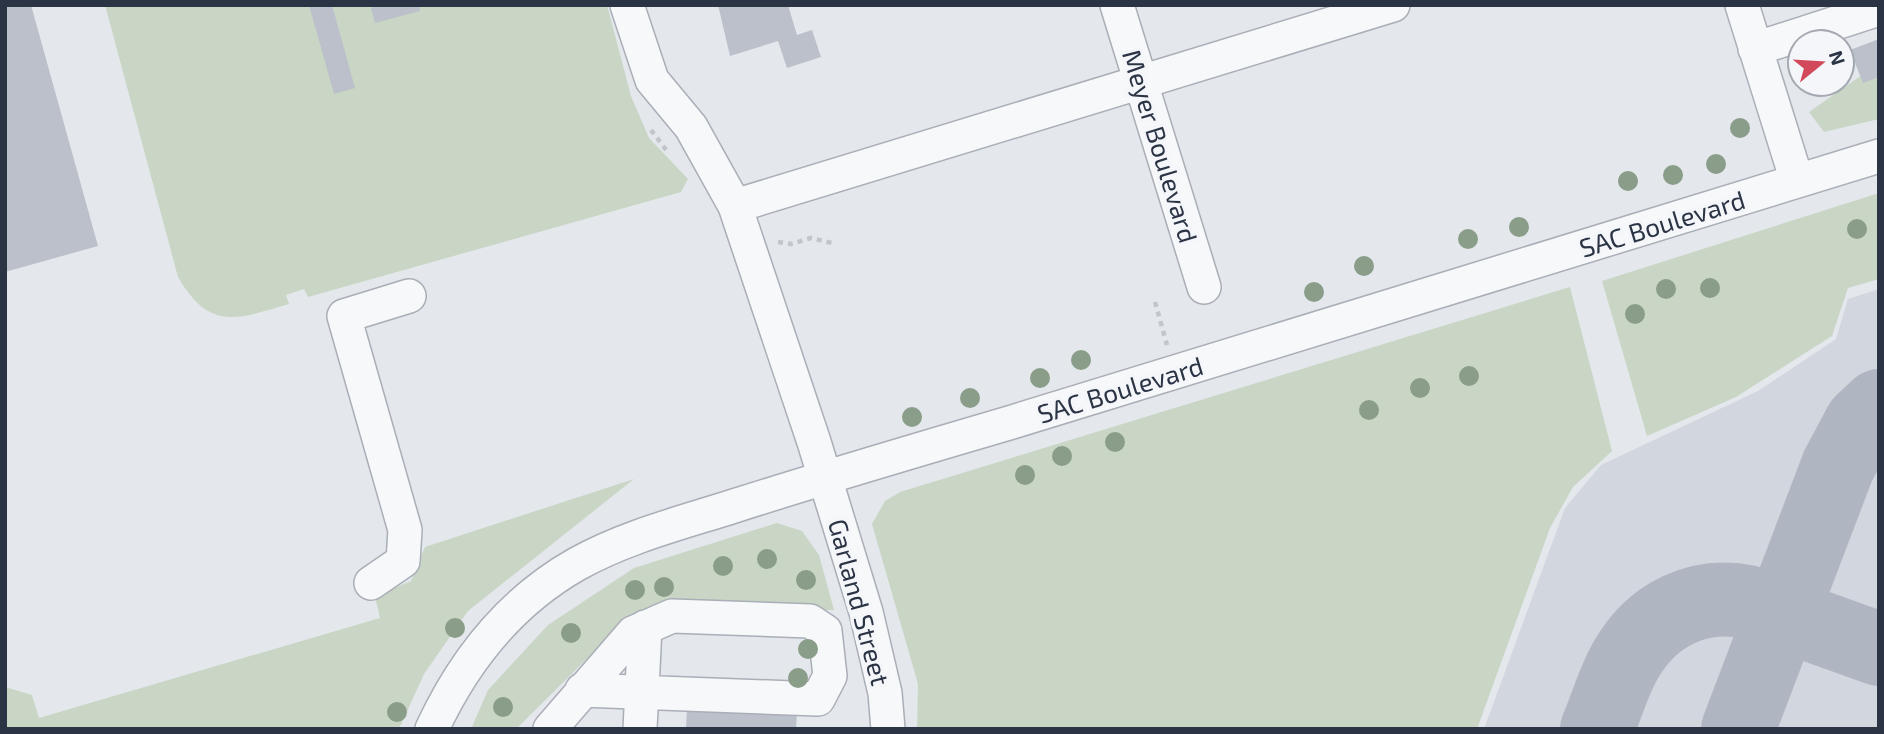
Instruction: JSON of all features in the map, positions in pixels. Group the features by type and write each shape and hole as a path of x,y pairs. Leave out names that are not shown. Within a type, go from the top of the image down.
{"street":[{"name":"Garland Street","path":"627,5 652,80 691,127 735,206 825,477 866,612 879,661 888,729"},
{"name":"Meyer Boulevard","path":"1117,5 1204,287"},
{"path":"735,206 1393,5"},
{"path":"1742,5 1797,181"},
{"path":"1755,49 1879,9"},
{"name":"SAC Boulevard","path":"432,729 467,664 493,631 535,593 577,564 614,546 825,477 1879,156"},
{"path":"371,583 403,562 405,530 344,316 409,296"},
{"path":"550,729 582,690 633,633 672,616 810,621 825,631 830,676 818,699 582,690"},
{"path":"640,729 645,627"}],"path":[{"path":"1155,302 1167,346"}],"shaded area":[{"path":"1879,289 1879,729 1484,729 1565,508 1601,465 1758,391 1836,339 1848,299"}],"green space":[{"path":"105,5 607,5 631,96 649,138 688,179 681,192 308,297 304,289 286,295 289,304 254,314 226,317 213,314 190,295 178,277"},
{"path":"1879,63 1879,119 1824,132 1809,112 1829,98 1856,98 1856,79"},
{"path":"1879,193 1879,279 1848,288 1832,336 1736,397 1647,436 1602,281"},
{"path":"1570,287 1612,451 1573,487 1550,528 1477,729 917,729 918,684 872,524 885,501 900,492"},
{"path":"634,479 468,611 424,674 399,729 5,729 5,687 32,695 39,718 380,618 375,596 411,581 425,547"},
{"path":"777,523 802,531 819,555 834,610 655,610 621,625 516,729 471,729 488,690 548,625 634,568"}],"building":[{"path":"5,5 31,5 98,246 5,272"},
{"path":"309,5 332,5 355,88 334,94"},
{"path":"381,5 419,5 420,11 375,23 371,8"},
{"path":"718,5 788,5 797,35 812,30 821,57 787,68 778,41 730,56"},
{"path":"1879,39 1879,77 1863,83 1856,65 1856,48"},
{"path":"687,708 797,710 796,729 686,729"}],"taxiway":[{"path":"1738,729 1838,466 1861,423 1879,406"},
{"path":"1597,729 1618,675 1638,643 1664,618 1695,604 1712,600 1748,602 1879,649"}]}
